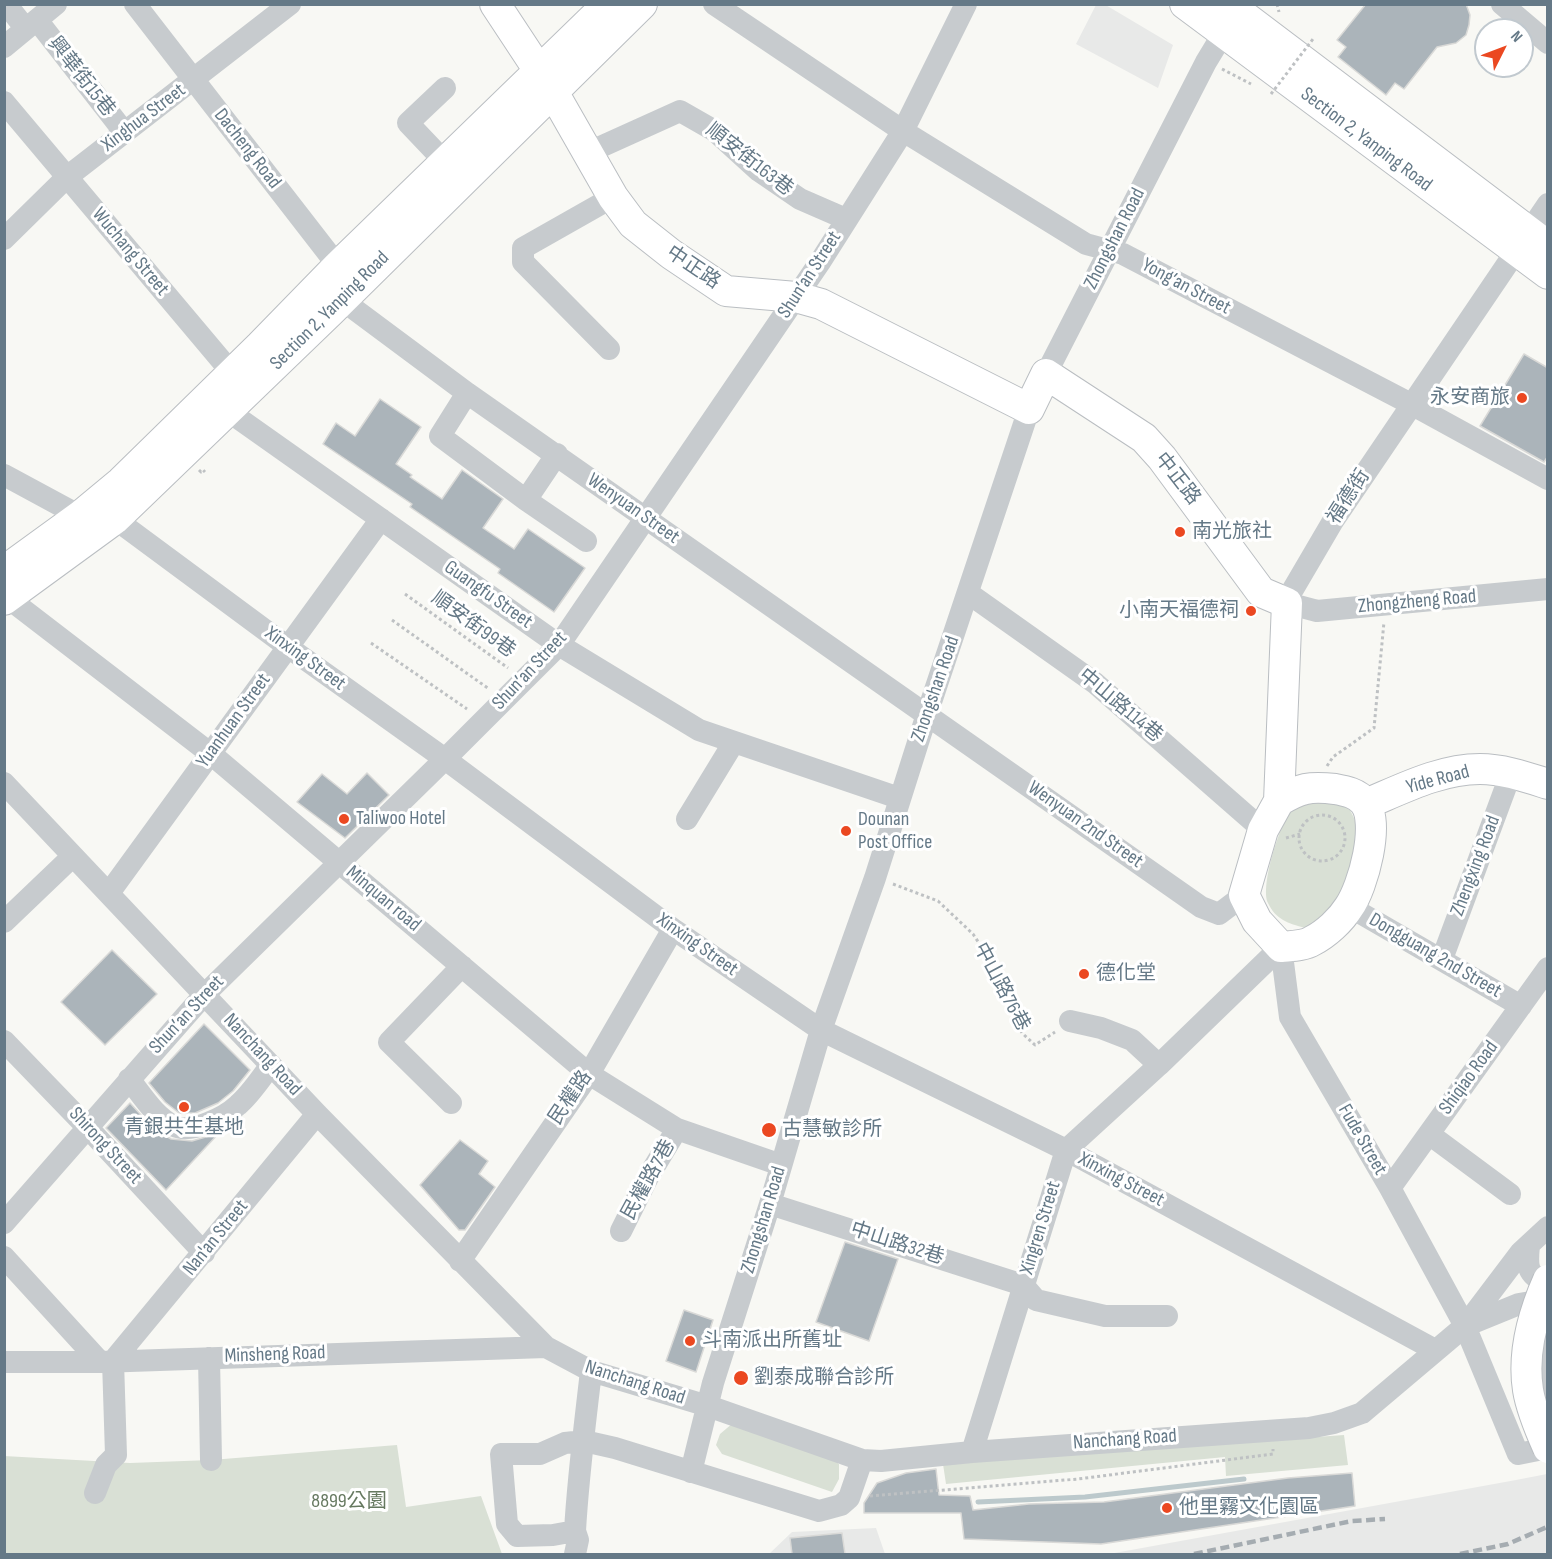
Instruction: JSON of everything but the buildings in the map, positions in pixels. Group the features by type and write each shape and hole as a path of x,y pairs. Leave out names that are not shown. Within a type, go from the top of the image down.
{"main road":[{"name":"中正路","path":"495,4 546,81 613,197 633,224 671,254 726,291 796,297 821,304 1029,409"},
{"name":"Section 2, Yanping Road","path":"5,591 115,519 228,411 342,300 546,81 609,4"},
{"name":"Section 2, Yanping Road","path":"5,591 80,516 121,482 338,266 446,163 642,4"},
{"name":"Section 2, Yanping Road","path":"1185,4 1233,13 1531,242 1548,274"},
{"name":"中正路","path":"1046,374 1144,438 1162,458 1262,592 1287,603"},
{"name":"Zhongshan Road","path":"1029,409 1046,374"},
{"name":"福德街","path":"1279,801 1287,603"},
{"name":"Yide Road","path":"1366,804 1433,777 1458,770 1482,769 1511,773 1548,784"},
{"path":"1314,787 1344,791 1357,795 1366,804 1371,824 1368,862 1350,907 1327,931 1310,943 1281,948 1257,921 1244,895 1263,830 1279,801 1297,790 1314,787"},
{"path":"1548,1282 1536,1307 1528,1342 1528,1390 1539,1429 1548,1448"}],"street":[{"name":"興華街15巷","path":"6,4 31,25 125,133"},
{"path":"4,46 56,4"},
{"name":"Dacheng Road","path":"135,4 338,266"},
{"name":"Xinghua Street","path":"4,239 67,177 290,4"},
{"name":"Yong’an Street","path":"714,4 903,131 1086,244 1123,254 1548,478"},
{"name":"Shun’an Street","path":"4,1223 204,995 559,645 796,297 903,131 966,4"},
{"path":"1502,4 1548,43"},
{"name":"Zhongshan Road","path":"1046,374 1233,13"},
{"path":"446,88 408,123 446,163"},
{"name":"Wuchang Street","path":"4,102 232,373"},
{"name":"順安街163巷","path":"587,153 680,111 716,131 759,171 800,199 846,219"},
{"path":"609,349 523,262 523,248 613,197"},
{"path":"1531,242 1548,204"},
{"name":"福德街","path":"1287,603 1333,521 1411,404 1531,242"},
{"path":"338,266 342,300"},
{"name":"Wenyuan Street","path":"342,300 467,393 927,714"},
{"path":"228,411 232,373"},
{"path":"467,393 441,436 526,500 586,541"},
{"name":"Zhongshan Road","path":"691,1472 713,1383 782,1166 821,1030 874,878 1029,409"},
{"name":"Guangfu Street","path":"228,411 559,645 699,730 900,798"},
{"path":"526,500 557,454"},
{"path":"4,475 80,516 115,519"},
{"name":"Xinxing Street","path":"115,519 445,759 673,929 821,1030 1066,1150 1435,1350"},
{"name":"Yuanhuan Street","path":"109,893 381,519"},
{"name":"Zhongzheng Road","path":"1287,603 1317,610 1548,589"},
{"name":"Minquan road","path":"5,591 211,754 589,1074 677,1129 782,1166"},
{"name":"中山路114巷","path":"968,593 1095,683 1263,830"},
{"name":"Wenyuan 2nd Street","path":"927,714 1201,908 1219,914 1244,895"},
{"path":"687,819 734,742"},
{"name":"Zhengxing Road","path":"1442,959 1511,773"},
{"name":"Nanchang Road","path":"4,783 316,1114 460,1261 546,1347 591,1371 708,1406 724,1414 862,1460 881,1461 1269,1429 1310,1428 1334,1424 1362,1413 1465,1326"},
{"path":"4,922 73,856"},
{"name":"Dongguang 2nd Street","path":"1350,907 1521,1006"},
{"name":"民權路","path":"460,1261 589,1074 673,929"},
{"name":"Xingren Street","path":"972,1452 1066,1150 1281,948"},
{"name":"Fude Street","path":"1281,948 1290,1017 1390,1188 1465,1326 1518,1454 1548,1448"},
{"path":"451,1104 389,1042 462,966"},
{"name":"Shiqiao Road","path":"1390,1188 1548,968"},
{"path":"1070,1022 1101,1028 1132,1040 1159,1065"},
{"name":"Shirong Street","path":"4,1041 204,1253"},
{"path":"129,1079 157,1114 175,1127 191,1129 212,1121 238,1105 272,1065"},
{"name":"Nan'an Street","path":"107,1361 204,1253 316,1114"},
{"name":"民權路7巷","path":"621,1231 648,1177 677,1129"},
{"path":"1429,1134 1510,1194"},
{"name":"中山路32巷","path":"770,1204 1023,1285 1036,1300 1105,1316 1167,1316"},
{"path":"1465,1326 1493,1286 1548,1227"},
{"path":"1529,1245 1527,1264 1531,1273 1537,1280 1548,1282"},
{"path":"4,1257 107,1361 116,1455 106,1465 95,1493"},
{"path":"1465,1326 1519,1304 1548,1299"},
{"path":"1548,1312 1543,1342 1544,1379 1548,1395"},
{"name":"Minsheng Road","path":"4,1362 107,1361 546,1347"},
{"path":"208,1358 211,1460"},
{"path":"575,1554 578,1540 575,1531 579,1466 584,1441 591,1371"},
{"path":"575,1531 517,1536 507,1524 501,1454 540,1454 566,1443 584,1441 615,1448 819,1511 841,1505 849,1498 862,1460"}],"path":[{"path":"1271,94 1313,39"},
{"name":"順安街99巷","path":"405,594 524,680"},
{"path":"1314,787 1333,757 1374,728 1385,605"},
{"path":"392,620 505,700"},
{"path":"371,643 484,721"},
{"path":"1319,815 1331,817 1338,822 1345,837 1341,852 1327,860 1317,860 1306,854 1300,839 1305,823 1319,815"},
{"name":"中山路76巷","path":"874,878 922,893 938,901 973,934 991,961 1022,1033 1035,1045 1070,1022"},
{"path":"849,1498 1078,1479 1273,1454 1269,1429"}],"shaded area":[{"path":"1104,4 1173,45 1158,88 1076,44 1096,5"},
{"path":"1547,1474 1547,1554 1109,1554 1516,1480"},
{"path":"876,1528 885,1554 769,1554 792,1532"}],"green space":[{"path":"1312,798 1347,804 1359,832 1360,860 1326,917 1305,928 1279,917 1271,909 1266,895 1272,855 1287,816 1294,807"},
{"path":"733,1423 832,1458 839,1464 839,1479 832,1492 722,1454 716,1445 720,1434"},
{"path":"1344,1435 1348,1465 1226,1476 1225,1457 946,1484 943,1464"},
{"name":"8899公園","path":"397,1445 406,1507 481,1496 502,1554 5,1554 4,1456 130,1463 211,1460"}],"waterway":[{"path":"978,1502 1085,1497 1244,1479"}],"railway":[{"path":"1194,1554 1352,1521 1385,1519"},
{"path":"1460,1554 1508,1544 1547,1527"}],"place":[{"name":"永安商旅","path":"1522,398"},
{"name":"南光旅社","path":"1180,532"},
{"name":"小南天福德祠","path":"1251,611"},
{"name":"Taliwoo Hotel","path":"344,819"},
{"name":"Dounan Post Office","path":"846,831"},
{"name":"德化堂","path":"1084,974"},
{"name":"青銀共生基地","path":"184,1107"},
{"name":"古慧敏診所","path":"769,1130"},
{"name":"斗南派出所舊址","path":"690,1341"},
{"name":"劉泰成聯合診所","path":"741,1378"},
{"name":"他里霧文化園區","path":"1167,1508"}]}
